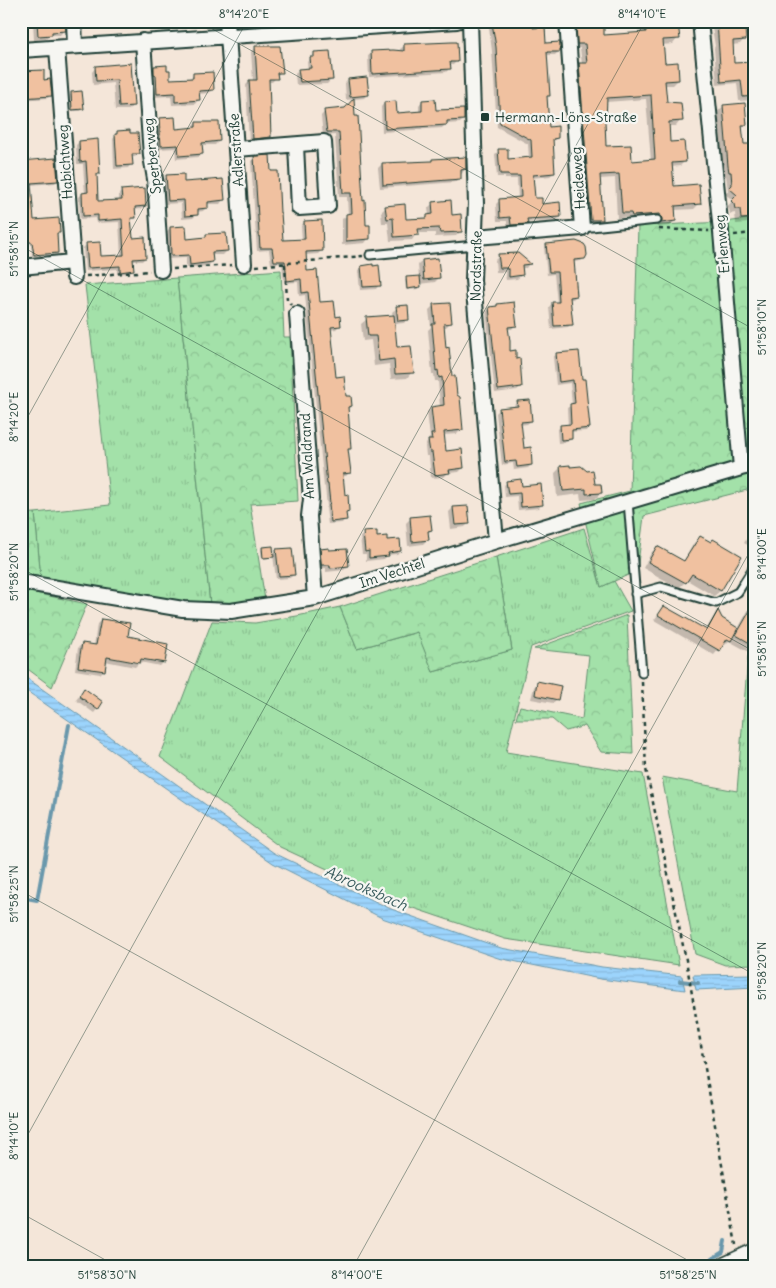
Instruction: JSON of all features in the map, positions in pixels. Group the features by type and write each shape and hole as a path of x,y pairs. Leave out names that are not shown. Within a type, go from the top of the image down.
{"street":[{"path":"74,21 75,46"},
{"path":"21,50 143,41 227,28 457,21"},
{"name":"Nordstraße","path":"470,21 476,204 473,280 496,541"},
{"name":"Heideweg","path":"476,241 582,228 567,21"},
{"name":"Erlenweg","path":"700,21 721,232 748,467"},
{"name":"Adlerstraße","path":"227,28 244,264"},
{"name":"Sperberweg","path":"143,41 161,270"},
{"name":"Habichtweg","path":"57,48 74,277"},
{"path":"236,149 296,144 324,142 328,206 300,208 296,144"},
{"path":"21,267 72,262"},
{"name":"Am Waldrand","path":"297,314 311,499 308,516 315,598"},
{"name":"Im Vechtel","path":"21,582 183,609 231,611 315,598 628,501 748,467"}],"lane":[{"path":"582,228 657,220"},
{"path":"370,255 476,241"},
{"path":"628,501 642,673"},
{"path":"635,594 662,587 716,603 738,592 755,565"}],"path":[{"path":"642,222 647,228 721,232 736,236 755,233"},
{"path":"74,277 244,264 247,267 370,255"},
{"path":"284,264 287,300 297,314"},
{"path":"642,673 646,769 686,960 740,1260"}],"green space":[{"path":"755,218 755,488 644,516 637,571 601,587 581,503 630,491 638,226 725,222"},
{"path":"281,270 284,337 290,337 298,501 250,504 265,600 235,604 210,604 177,278"},
{"path":"177,278 210,604 185,603 41,580 35,513 110,505 85,285"},
{"path":"35,513 41,580 21,576 21,514"},
{"path":"584,528 601,587 614,581 631,611 531,647 506,752 643,774 679,965 505,939 407,906 280,847 160,757 212,621 255,623 340,607 357,649 418,632 433,672 512,650 496,557"},
{"path":"496,557 512,650 433,672 417,632 357,649 340,607"},
{"path":"21,590 87,604 52,687 21,664"},
{"path":"627,615 633,754 601,752 585,726 566,731 552,719 516,719 520,706 582,719 589,655 534,649"},
{"path":"748,656 755,658 755,964 725,965 695,954 662,777 737,791"}],"water":[{"path":"21,674 274,853 391,909 501,948 602,967 682,976 685,990 600,979 498,958 382,918 273,863 21,687"},
{"path":"755,974 755,987 696,990 693,975"}],"building":[{"path":"37,21 65,21 66,31 38,36"},
{"path":"532,21 533,28 545,27 546,43 560,42 560,52 547,52 550,96 547,96 549,127 558,126 558,138 553,139 555,173 533,175 535,198 542,198 542,204 560,202 561,217 527,219 528,224 511,225 510,217 500,218 499,199 521,197 520,176 500,174 498,149 508,149 508,159 532,157 531,140 500,123 496,47 492,23"},
{"path":"576,21 593,21 593,26 604,26 604,35 646,32 645,21 660,21 660,25 678,23 680,39 663,40 665,63 678,62 679,80 665,81 667,102 681,103 683,121 669,122 670,142 684,141 686,162 672,163 674,186 699,184 701,204 675,206 676,221 661,223 660,214 632,216 631,213 622,213 619,174 600,175 603,220 591,220 579,63 587,63 585,44 577,44","holes":["651,95 655,159 632,161 631,145 606,146 605,121 607,98"]},
{"path":"717,21 733,21 733,29 745,28 746,40 733,41 734,63 753,62 755,96 743,97 741,80 721,82"},
{"path":"457,42 458,62 450,62 451,69 372,74 371,51 404,51 404,44"},
{"path":"255,46 280,46 283,73 277,73 278,79 269,79 271,137 253,139 249,80 257,80"},
{"path":"330,51 333,80 300,82 298,69 311,68 310,57 314,57 314,52"},
{"path":"131,63 134,106 119,107 117,80 96,81 95,66"},
{"path":"167,65 167,70 170,70 170,79 193,78 193,73 213,72 214,90 199,91 200,100 175,102 175,93 157,94 154,66"},
{"path":"44,70 44,80 50,79 52,96 21,98 21,71"},
{"path":"367,77 369,95 350,97 348,79"},
{"path":"82,91 84,109 72,110 71,92"},
{"path":"354,98 355,116 358,116 363,201 365,200 366,225 370,225 370,239 346,241 346,214 352,213 351,193 343,193 339,132 327,132 324,110 345,108"},
{"path":"435,99 436,110 464,109 464,120 447,121 447,125 385,129 384,102 396,101 397,113 422,111 422,100"},
{"path":"745,103 747,125 742,125 744,144 755,144 755,195 752,195 754,218 741,219 740,209 735,209 731,201 737,195 729,188 732,185 731,172 729,172 728,166 723,105"},
{"path":"175,117 176,129 196,127 196,122 219,122 220,141 202,143 203,154 179,156 178,145 161,146 159,118"},
{"path":"130,130 130,133 138,133 140,154 132,154 133,165 117,166 115,134 117,134 117,131"},
{"path":"98,139 100,174 97,174 98,201 122,200 121,190 145,188 146,206 135,207 136,218 131,218 133,238 145,237 146,258 133,259 134,270 120,272 120,266 88,268 86,243 100,242 101,256 124,255 122,219 98,221 98,215 83,216 82,193 88,192 86,161 80,162 79,141"},
{"path":"270,155 271,171 278,171 283,240 305,239 304,221 322,220 323,251 306,252 307,271 317,270 320,302 334,301 336,317 340,316 341,326 331,327 336,377 344,376 346,396 351,396 352,406 348,407 351,449 348,449 351,473 343,474 345,495 348,494 349,512 346,513 347,520 331,522 308,292 302,293 301,279 287,281 285,261 274,261 272,248 260,248 254,156"},
{"path":"466,157 466,169 461,170 461,179 383,185 382,163 432,161 432,159"},
{"path":"56,158 58,181 31,183 34,220 59,218 60,233 57,233 58,253 34,255 32,242 28,242 26,221 21,221 21,161"},
{"path":"184,174 184,182 223,179 225,200 208,202 208,208 198,209 198,215 185,216 184,200 168,201 166,175"},
{"path":"451,200 452,215 461,214 462,232 440,233 439,228 418,229 419,235 394,237 393,218 387,219 385,206 405,204 406,219 427,218 427,215 433,214 432,202"},
{"path":"186,226 187,239 206,237 206,234 226,233 228,251 212,252 213,262 190,265 189,255 171,256 170,227"},
{"path":"576,241 584,244 587,255 585,259 574,260 577,296 570,297 573,325 554,326 552,302 559,302 557,272 549,272 546,244"},
{"path":"518,253 531,264 522,265 523,275 509,277 509,269 500,268 498,254"},
{"path":"438,258 440,278 424,280 422,260"},
{"path":"373,264 373,266 379,265 381,286 363,287 361,266"},
{"path":"420,276 421,287 407,289 406,277"},
{"path":"514,302 517,326 508,327 510,351 516,350 516,359 520,358 522,387 498,390 489,307"},
{"path":"450,303 452,323 444,324 446,348 449,347 452,376 455,376 457,395 460,397 463,430 444,432 446,451 462,449 464,468 449,470 450,473 435,475 432,452 430,452 428,440 432,440 431,434 434,434 431,407 444,405 442,377 439,378 438,370 436,371 432,324 435,324 433,304"},
{"path":"408,305 409,320 398,321 396,306"},
{"path":"394,315 397,347 411,346 414,373 395,374 394,359 379,361 376,336 368,336 366,317"},
{"path":"579,351 582,379 585,379 590,428 572,430 572,439 561,440 560,425 571,424 570,404 575,403 573,380 559,382 556,353"},
{"path":"530,400 532,421 521,422 524,448 531,447 532,465 517,467 516,461 505,462 499,408 518,406 517,401"},
{"path":"570,465 570,467 581,466 587,471 593,470 595,484 601,484 602,493 586,494 586,489 563,491 560,466"},
{"path":"521,479 522,486 541,484 543,505 521,507 520,493 508,494 506,481"},
{"path":"468,506 470,524 455,525 453,507"},
{"path":"430,515 432,530 428,531 429,540 412,542 410,517"},
{"path":"377,531 377,537 387,536 387,540 400,539 401,551 388,553 389,556 369,558 369,551 365,552 363,532"},
{"path":"700,536 711,542 713,539 742,556 721,591 692,574 686,583 648,562 657,546 684,561"},
{"path":"273,546 274,557 263,558 262,547"},
{"path":"292,548 295,575 279,576 276,549"},
{"path":"329,548 329,550 347,549 349,566 330,568 330,565 321,565 320,549"},
{"path":"755,602 755,646 736,635"},
{"path":"664,606 707,630 718,610 722,618 738,628 731,641 727,639 720,651 658,615"},
{"path":"101,619 130,623 128,636 168,644 165,663 141,659 140,663 107,657 105,671 78,667 82,643 96,645"},
{"path":"537,681 561,686 558,700 535,695"},
{"path":"84,688 103,702 98,710 79,696"}],"waterway":[{"path":"21,897 37,900 69,725"},
{"name":"Abrooksbach","path":"680,981 698,983"},
{"path":"699,1267 723,1252 725,1241"}],"place":[{"name":"Hermann-Löns-Straße","path":"485,117"}]}
